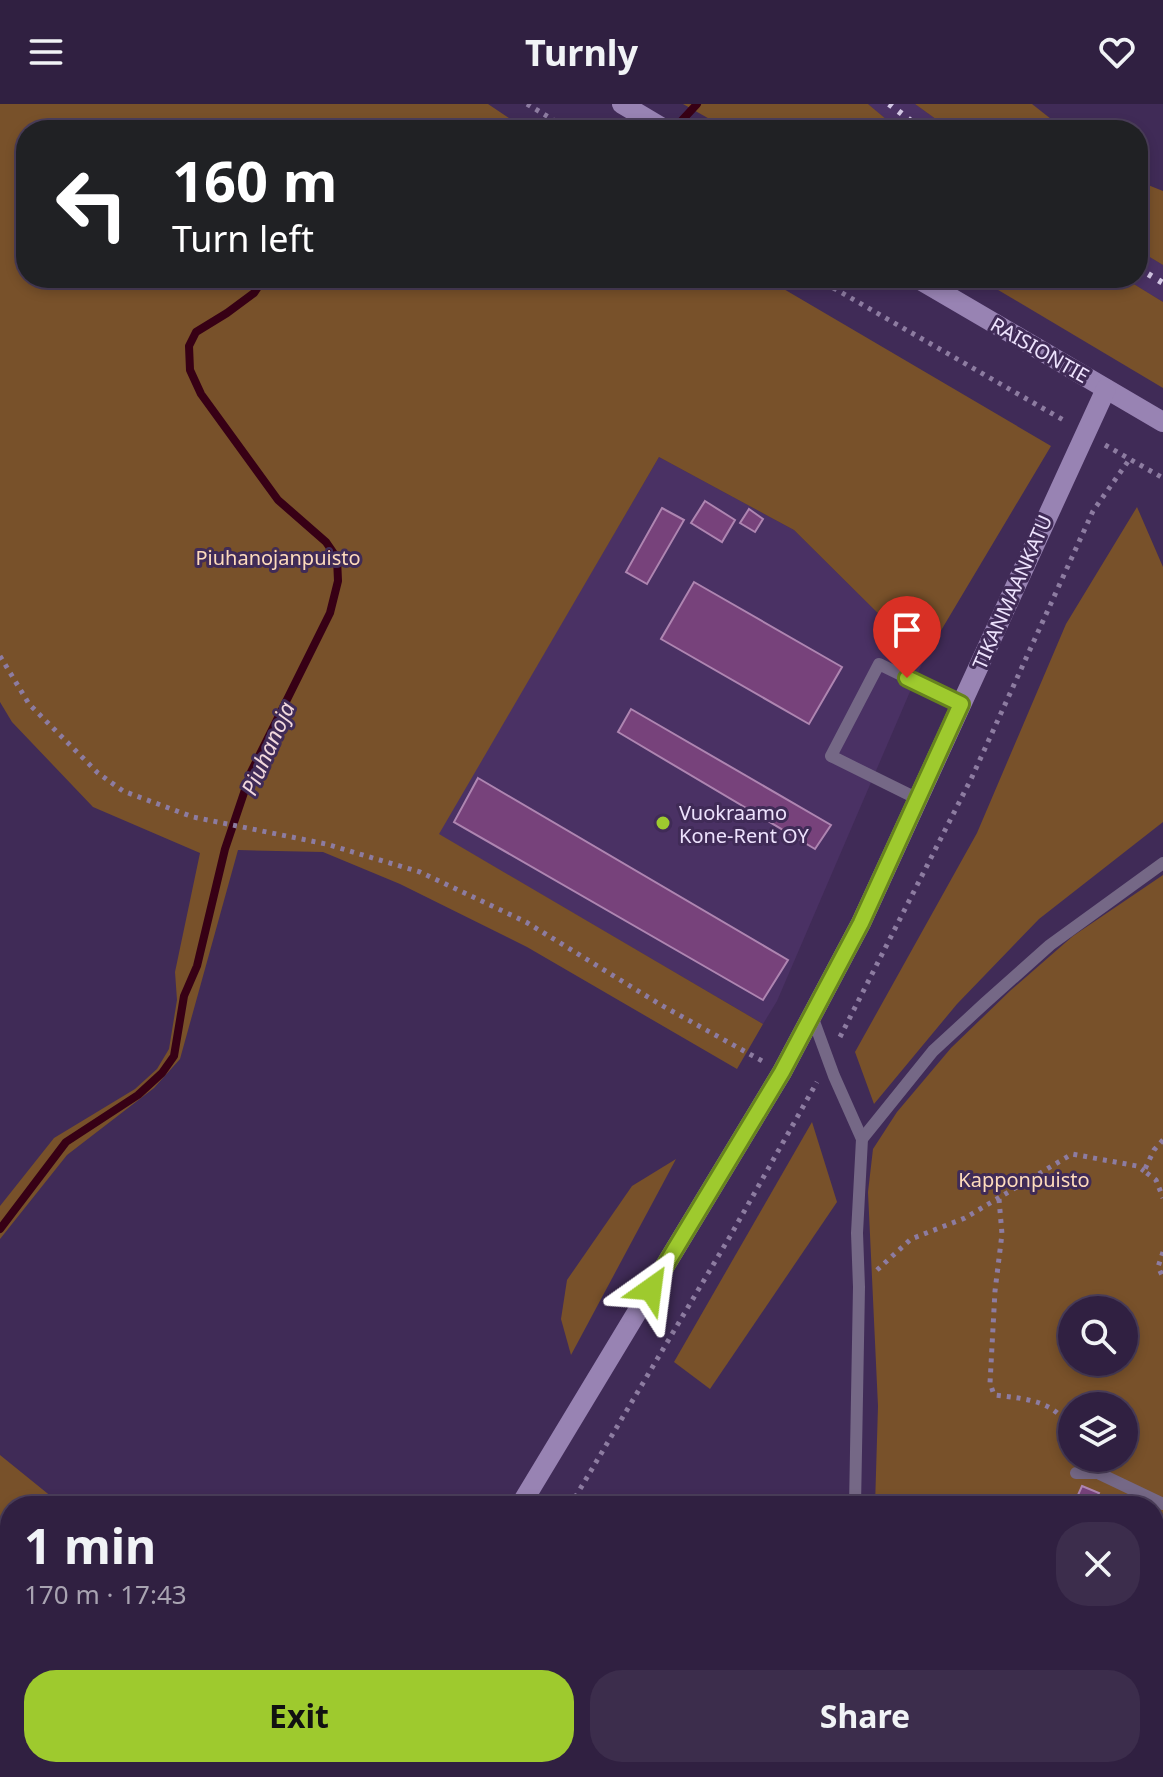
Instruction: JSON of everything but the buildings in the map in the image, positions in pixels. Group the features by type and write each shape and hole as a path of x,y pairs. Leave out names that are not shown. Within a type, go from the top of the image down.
{"street":[{"path":"630,109 649,120"},
{"name":"RAISIONTIE","path":"934,288 1163,422"},
{"name":"TIKANMAANKATU","path":"526,1496 782,1072 861,923 1106,389"}],"lane":[{"path":"918,799 831,756 879,664 961,704"},
{"path":"862,1139 933,1051 985,1003 1050,945 1163,863"},
{"path":"812,1014 834,1076 862,1139 857,1233 855,1496"},
{"path":"1076,1473 1098,1473 1146,1496"}],"path":[{"path":"527,104 553,120"},
{"path":"833,288 1163,478"},
{"path":"0,656 29,704 98,773 123,791 193,817 326,844 420,872 526,922 661,1005 782,1072"},
{"path":"1144,1171 1154,1150 1163,1140"},
{"path":"891,1257 911,1239 965,1218 1072,1154 1137,1166 1156,1180 1163,1198"},
{"path":"999,1199 1002,1234 995,1291 990,1383 994,1395 1033,1400 1058,1413"},
{"path":"1163,1252 1158,1267 1163,1277"}],"shaded area":[{"path":"868,104 915,104 937,120 887,120"},
{"path":"1148,256 1163,265 1163,302 1140,288 1148,288"},
{"path":"659,457 794,530 924,659 777,1001 763,1024 438,834"}],"green space":[{"name":"Piuhanojanpuisto","path":"0,104 488,104 512,120 16,120 16,288 782,288 1051,446 924,659 794,530 659,457 439,834 763,1024 737,1069 527,947 400,884 323,852 238,850 180,1059 154,1088 67,1155 0,1239 0,1206 54,1138 135,1089 157,1069 169,1049 177,1000 175,972 200,853 93,807 12,722 0,702"},
{"path":"683,104 868,104 887,120 711,120"},
{"path":"915,104 1032,104 1052,120 937,120"},
{"path":"1148,185 1163,191 1163,265 1148,256"},
{"path":"995,288 1140,288 1163,302 1163,388"},
{"path":"1137,507 1163,567 1163,822 1039,919 957,1004 874,1104 855,1052 977,833 1066,624"},
{"name":"Kapponpuisto","path":"1163,875 1163,1496 875,1496 878,1406 868,1192 873,1149 897,1112 951,1048 1073,936"},
{"path":"812,1122 837,1202 710,1389 674,1362"},
{"path":"676,1159 571,1355 561,1319 567,1280 632,1186"},
{"path":"0,1455 51,1496 0,1496"}],"waterway":[{"name":"Piuhanoja","path":"682,120 697,104"},
{"name":"Piuhanoja","path":"0,1229 66,1142 138,1095 162,1073 174,1056 184,996 197,966 225,849 251,772 330,613 338,581 337,558 326,542 278,500 201,394 190,370 189,346 196,332 227,313 257,288"}],"railway":[{"path":"889,104 910,120"},
{"path":"1148,274 1163,283"}],"place":[{"name":"Vuokraamo Kone-Rent OY","path":"663,823"}],"route":[{"path":"651,1289 782,1072 861,923 961,704 907,678"}]}
